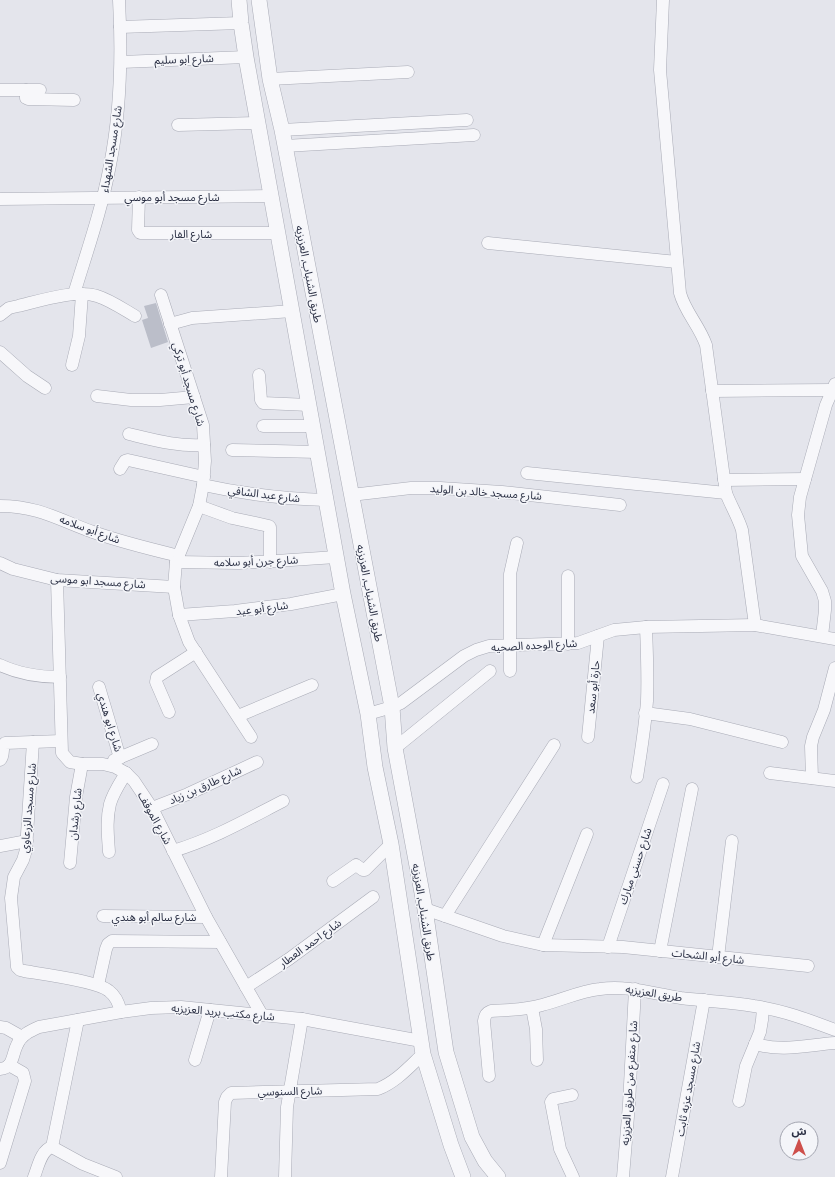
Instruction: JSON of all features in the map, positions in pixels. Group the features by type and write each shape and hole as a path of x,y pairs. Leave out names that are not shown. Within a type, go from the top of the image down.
{"street":[{"name":"شارع مسجد الشهداء","path":"72,365 79,336 78,294 103,198 116,130 121,62 119,0"},
{"name":"طريق الشنباب, العزيزيه","path":"239,0 246,57 336,557 368,714 375,767 391,844 422,1048 451,1145 463,1177"},
{"name":"طريق الشنباب, العزيزيه","path":"259,0 270,79 282,130 392,707 395,748 425,909 446,1052 472,1137 485,1161 498,1177"},
{"path":"663,0 660,70 680,293 682,303 696,322 706,345 726,493 740,521 742,530 755,625"},
{"path":"120,27 241,23"},
{"name":"شارع ابو سليم","path":"121,62 246,57"},
{"path":"270,79 408,72"},
{"path":"0,90 40,90"},
{"path":"26,90 26,98 28,99 74,100"},
{"path":"282,130 467,120"},
{"path":"178,125 259,123"},
{"path":"285,146 474,135"},
{"name":"شارع مسجد أبو موسي","path":"0,199 272,196"},
{"name":"شارع الفار","path":"139,198 138,230 140,234 278,233"},
{"path":"488,243 677,262"},
{"path":"0,315 9,308 78,294 97,296 135,316"},
{"name":"شارع مسجد أبو تركي","path":"161,295 203,425 204,481 199,506 178,559 174,586 179,615 189,642 252,737"},
{"path":"170,324 192,318 292,311"},
{"path":"0,352 27,376 45,388"},
{"path":"259,375 261,400 263,403 309,405"},
{"path":"712,391 834,387 826,405 805,478 800,497 798,514 802,556 822,590 825,601 822,636"},
{"path":"97,396 131,400 160,400 194,397"},
{"path":"263,426 313,426"},
{"path":"129,434 183,445 204,445"},
{"path":"232,450 318,452"},
{"name":"شارع عبد الشافي","path":"120,469 125,461 128,460 204,481 234,492 266,497 326,500"},
{"path":"527,473 726,493"},
{"path":"724,480 805,478"},
{"name":"شارع مسجد خالد بن الوليد","path":"351,496 411,488 440,488 502,492 620,505"},
{"name":"شارع أبو سلامه","path":"0,506 13,506 43,512 113,539 178,559"},
{"path":"199,506 232,518 269,526 270,562"},
{"path":"510,670 510,574 517,542"},
{"name":"شارع جرن أبو سلامه","path":"178,559 270,562 336,557"},
{"name":"شارع مسجد ابو موسى","path":"0,563 12,569 56,580 174,586"},
{"path":"568,576 568,644"},
{"name":"شارع الموقف","path":"56,580 62,753 70,762 82,764 103,764 115,767 126,773 134,781 152,808 206,917 262,1015"},
{"name":"شارع أبو عيد","path":"179,615 235,611 291,604 343,594"},
{"name":"شارع الوحده الصحيه","path":"368,714 401,703 464,656 489,646 568,644 584,642 614,630 755,625 835,639"},
{"path":"637,777 646,713 648,663 646,628"},
{"name":"حارة أبو سعد","path":"588,737 598,636"},
{"path":"169,712 156,682 157,677 196,652"},
{"path":"357,659 381,653"},
{"path":"0,665 12,671 28,675 60,677"},
{"path":"812,778 811,746 813,737 831,701 835,668"},
{"path":"395,748 490,671"},
{"path":"238,716 312,685"},
{"name":"شارع ابو هندي","path":"99,687 120,758"},
{"path":"646,713 690,719 782,742"},
{"path":"0,760 3,757 3,746 5,743 61,741"},
{"name":"شارع مسجد الزرعاوي","path":"33,742 27,841 23,860 5,900 17,967 20,970 98,985 109,991 117,1000 121,1012"},
{"path":"103,764 152,744"},
{"path":"445,916 554,745"},
{"name":"شارع طارق بن زياد","path":"152,808 188,794 257,762"},
{"name":"شارع رشدان","path":"70,863 75,804 82,764"},
{"path":"109,852 108,818 110,804 126,773"},
{"path":"770,773 835,781"},
{"name":"شارع حسني مبارك","path":"608,947 663,784"},
{"path":"660,951 692,789"},
{"path":"173,851 223,832 283,801"},
{"path":"543,945 587,834"},
{"path":"0,846 27,841"},
{"path":"718,957 732,841"},
{"path":"334,881 356,865 365,870 391,844"},
{"name":"شارع احمد العطار","path":"246,987 289,959 373,897"},
{"name":"شارع أبو الشحات","path":"425,909 503,936 543,945 608,947 660,951 808,966"},
{"name":"شارع سالم أبو هندي","path":"103,916 206,917"},
{"path":"98,985 106,949 108,944 112,941 220,942"},
{"name":"طريق العزيزيه","path":"489,1076 484,1020 487,1013 491,1011 532,1008 582,992 601,988 635,989 658,994 763,1008 797,1016 835,1030"},
{"name":"شارع متفرع من طريق العزيزيه","path":"623,1177 629,1104 635,989"},
{"name":"شارع مسجد عزبه ثابت","path":"672,1177 704,1000"},
{"name":"شارع مكتب بريد العزيزيه","path":"22,1037 39,1027 121,1012 151,1008 181,1007 302,1019 422,1048"},
{"path":"532,1008 536,1028 537,1060"},
{"path":"739,1101 746,1066 760,1032 763,1008"},
{"path":"195,1060 210,1010"},
{"path":"285,1177 286,1123 302,1019"},
{"path":"52,1147 78,1020"},
{"path":"0,1027 6,1028 22,1037 17,1044 12,1059 4,1067 23,1073 25,1081 0,1163"},
{"path":"755,1044 784,1049 835,1043"},
{"name":"شارع السنوسي","path":"221,1177 225,1102 231,1093 378,1089 395,1080 422,1048"},
{"path":"572,1095 553,1099 551,1102 560,1149 573,1177"},
{"path":"34,1177 44,1152 52,1147"},
{"path":"52,1147 83,1164 116,1177"}],"building":[{"path":"156,303 168,342 151,348 142,320 148,318 144,306"}]}
